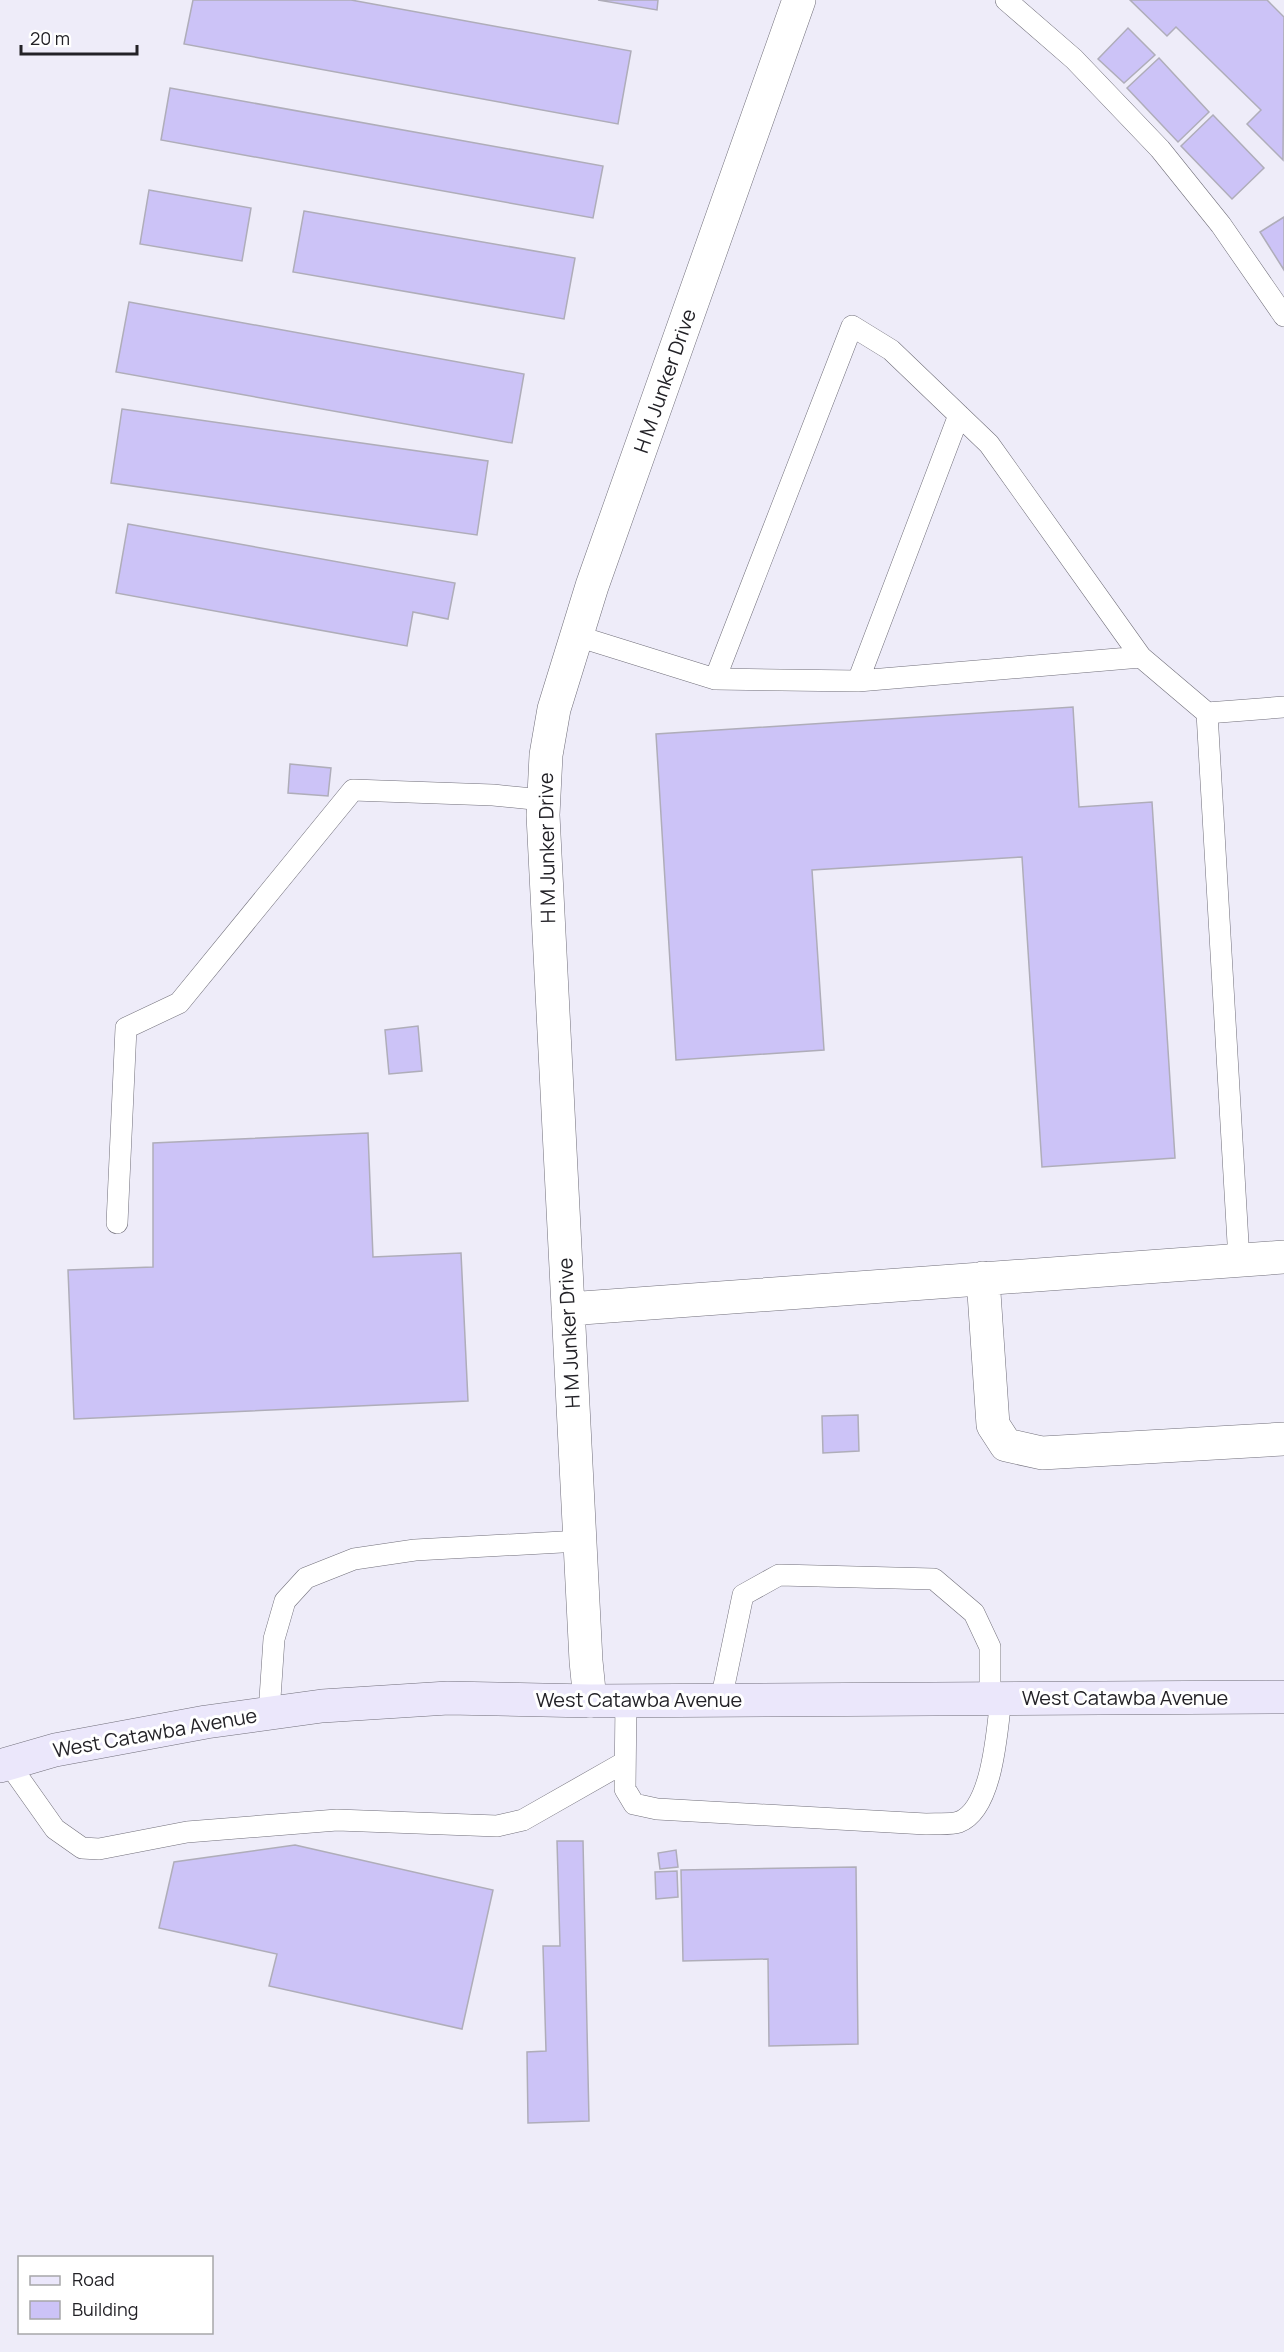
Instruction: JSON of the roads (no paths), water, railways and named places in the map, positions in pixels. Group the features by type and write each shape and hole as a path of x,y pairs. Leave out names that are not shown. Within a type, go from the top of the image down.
{"main road":[{"name":"West Catawba Avenue","path":"5,1765 55,1750 206,1722 322,1706 447,1698 590,1701 1284,1697"}],"street":[{"name":"H M Junker Drive","path":"590,1701 543,800 546,755 554,709 592,586 799,0"},
{"path":"568,1309 1284,1257"},
{"path":"983,1278 993,1425 1006,1445 1042,1453 1284,1439"}],"lane":[{"path":"1006,0 1074,59 1160,149 1221,225 1284,316"},
{"path":"715,679 852,327 891,350 989,444 1141,657 1207,713 1284,707"},
{"path":"858,681 959,415"},
{"path":"577,636 715,679 858,681 1141,657"},
{"path":"1207,713 1239,1260"},
{"path":"117,1223 126,1028 179,1003 353,790 493,795 543,800"},
{"path":"269,1713 274,1639 285,1601 306,1578 354,1559 416,1550 580,1541"},
{"path":"626,1700 625,1789 634,1804 657,1809 904,1823 959,1822 977,1809 991,1768 996,1698 990,1647 974,1613 934,1579 779,1575 743,1595 721,1700"},
{"path":"5,1765 55,1829 81,1848 99,1849 187,1832 337,1820 497,1826 524,1820 625,1762"}]}
